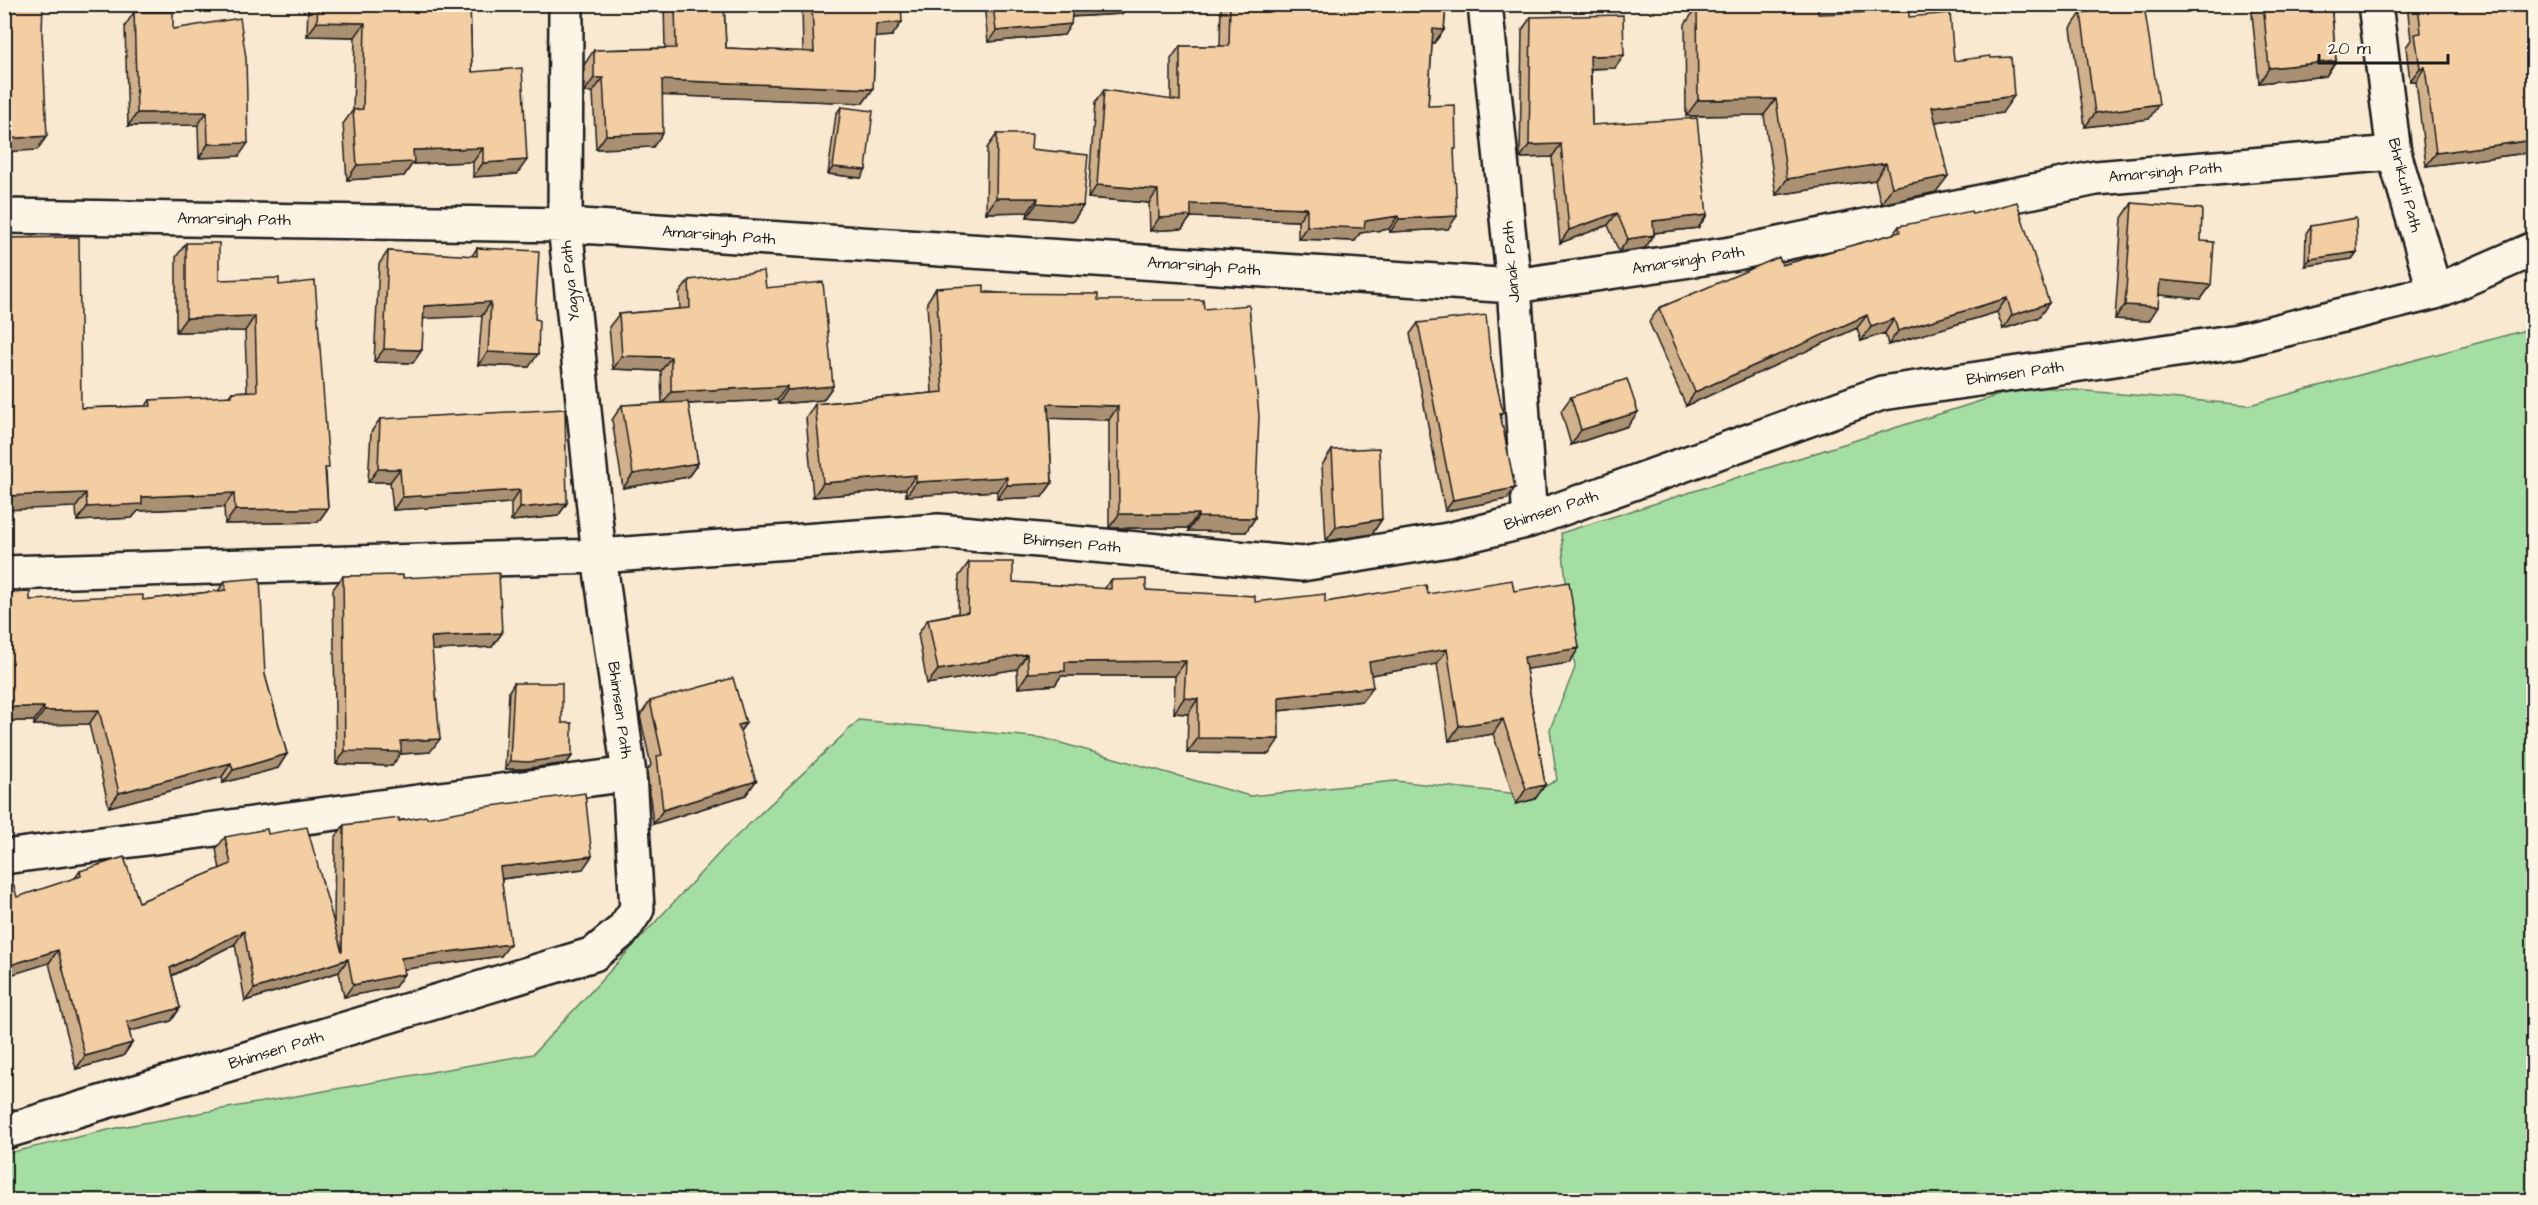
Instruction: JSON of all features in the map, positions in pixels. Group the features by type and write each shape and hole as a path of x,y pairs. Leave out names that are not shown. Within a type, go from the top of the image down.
{"street":[{"name":"Yagya Path","path":"566,4 565,225 599,556"},
{"name":"Janak Path","path":"1485,4 1514,286 1530,520"},
{"name":"Bhrikuti Path","path":"2375,4 2394,153 2435,292"},
{"name":"Amarsingh Path","path":"4,216 565,225 1514,286 1731,254 2096,178 2394,153"},
{"name":"Bhimsen Path","path":"4,1132 594,954 623,930 637,909 628,774 599,556 938,531 1302,564 1448,540 1530,520 1882,393 2238,341 2435,292 2534,249"},
{"path":"4,573 599,556"},
{"path":"4,857 628,774"}],"green space":[{"path":"2533,328 2533,1200 5,1200 4,1154 121,1127 533,1054 724,848 859,720 1043,738 1250,796 1395,781 1529,795 1557,780 1550,729 1575,668 1561,533 2028,386 2249,405"}],"building":[{"path":"4,4 43,4 42,32 47,136 4,139"},
{"path":"318,4 470,4 472,72 522,68 527,160 483,163 483,148 413,150 414,162 357,165 353,110 363,109 365,23 317,22"},
{"path":"675,4 724,4 726,48 814,52 812,4 901,4 902,22 876,24 873,89 662,80 663,133 606,135 603,78 594,78 594,50 676,48"},
{"path":"993,4 1105,4 1073,6 1071,24 996,31"},
{"path":"1230,4 1446,4 1444,30 1433,29 1428,106 1455,105 1457,216 1399,219 1398,216 1365,221 1364,228 1307,226 1307,208 1191,204 1191,216 1159,218 1158,190 1097,185 1104,90 1180,101 1180,46 1229,46"},
{"path":"2263,4 2331,4 2336,61 2269,68"},
{"path":"2418,4 2534,4 2534,140 2436,153 2425,67 2420,68 2415,34 2421,33"},
{"path":"1818,5 1818,14 1909,11 1909,17 1950,13 1954,61 1990,56 1991,58 2011,57 2014,96 1932,107 1948,176 1892,187 1886,163 1787,179 1776,99 1698,100 1697,7"},
{"path":"2144,5 2159,104 2095,113 2081,13"},
{"path":"134,12 173,12 173,29 240,18 246,58 248,143 208,144 207,112 137,113"},
{"path":"1623,15 1624,55 1590,56 1592,125 1697,118 1707,215 1653,221 1654,235 1628,239 1617,213 1569,230 1561,144 1529,145 1531,17"},
{"path":"841,107 873,111 866,170 833,167"},
{"path":"997,134 1032,134 1031,149 1088,155 1083,206 1037,203 1038,198 996,198"},
{"path":"2017,202 2049,303 2012,315 2007,298 1898,331 1894,319 1871,327 1867,315 1695,392 1659,308 1779,257 1782,265 1900,232 1899,226 1971,211 1972,214"},
{"path":"2132,203 2202,209 2201,241 2214,242 2211,285 2160,280 2158,307 2125,305"},
{"path":"2356,218 2357,252 2310,259 2311,226"},
{"path":"79,237 81,408 151,406 150,400 232,396 232,392 257,391 255,316 186,318 186,243 219,243 219,280 279,278 279,285 315,281 329,468 325,468 328,508 235,510 234,493 142,497 142,504 87,507 86,493 4,496 4,238"},
{"path":"477,248 539,251 535,319 539,320 538,354 488,352 491,302 424,306 422,350 384,349 388,251 477,256"},
{"path":"764,271 766,288 823,282 833,386 787,390 787,386 671,392 671,357 622,356 619,314 690,308 689,280"},
{"path":"984,285 984,293 1098,294 1098,300 1203,300 1204,309 1249,305 1259,416 1255,518 1198,517 1198,514 1119,514 1118,406 1048,404 1052,483 1007,485 1007,477 916,482 916,475 823,483 815,404 943,392 936,288"},
{"path":"1486,315 1490,354 1503,413 1500,413 1515,488 1453,500 1418,323"},
{"path":"1627,379 1638,412 1581,430 1571,397"},
{"path":"688,402 698,463 633,474 622,405"},
{"path":"565,409 567,503 520,508 520,490 402,497 400,469 378,469 380,419"},
{"path":"1379,448 1382,519 1336,527 1332,450"},
{"path":"969,562 1013,562 1013,582 1111,589 1111,580 1146,579 1146,590 1255,596 1255,602 1325,594 1325,602 1426,585 1428,594 1512,580 1514,591 1569,582 1579,648 1524,657 1545,785 1526,789 1503,719 1459,726 1447,649 1369,662 1373,687 1279,697 1279,739 1198,738 1198,699 1184,698 1186,661 1065,662 1065,671 1028,673 1027,654 938,670 928,619 968,612"},
{"path":"499,573 502,633 431,637 440,739 401,741 401,752 345,751 343,576 403,575 403,578"},
{"path":"260,578 265,675 287,754 233,770 231,763 119,793 99,710 44,711 44,707 4,707 4,593 30,592 30,600 143,595 143,600 226,590 225,581"},
{"path":"733,678 746,723 738,725 756,781 663,810 657,756 662,755 650,701"},
{"path":"514,683 562,683 562,723 572,723 572,756 528,762 510,761"},
{"path":"585,793 592,856 500,867 510,944 401,958 404,974 353,985 348,959 254,989 244,931 170,968 180,1008 127,1022 132,1043 85,1056 58,950 4,967 4,886 13,883 17,897 81,876 80,871 124,857 139,902 231,864 225,837 267,829 268,834 307,827 342,952 344,825 399,818 399,821 426,816 427,818 484,807"}]}
